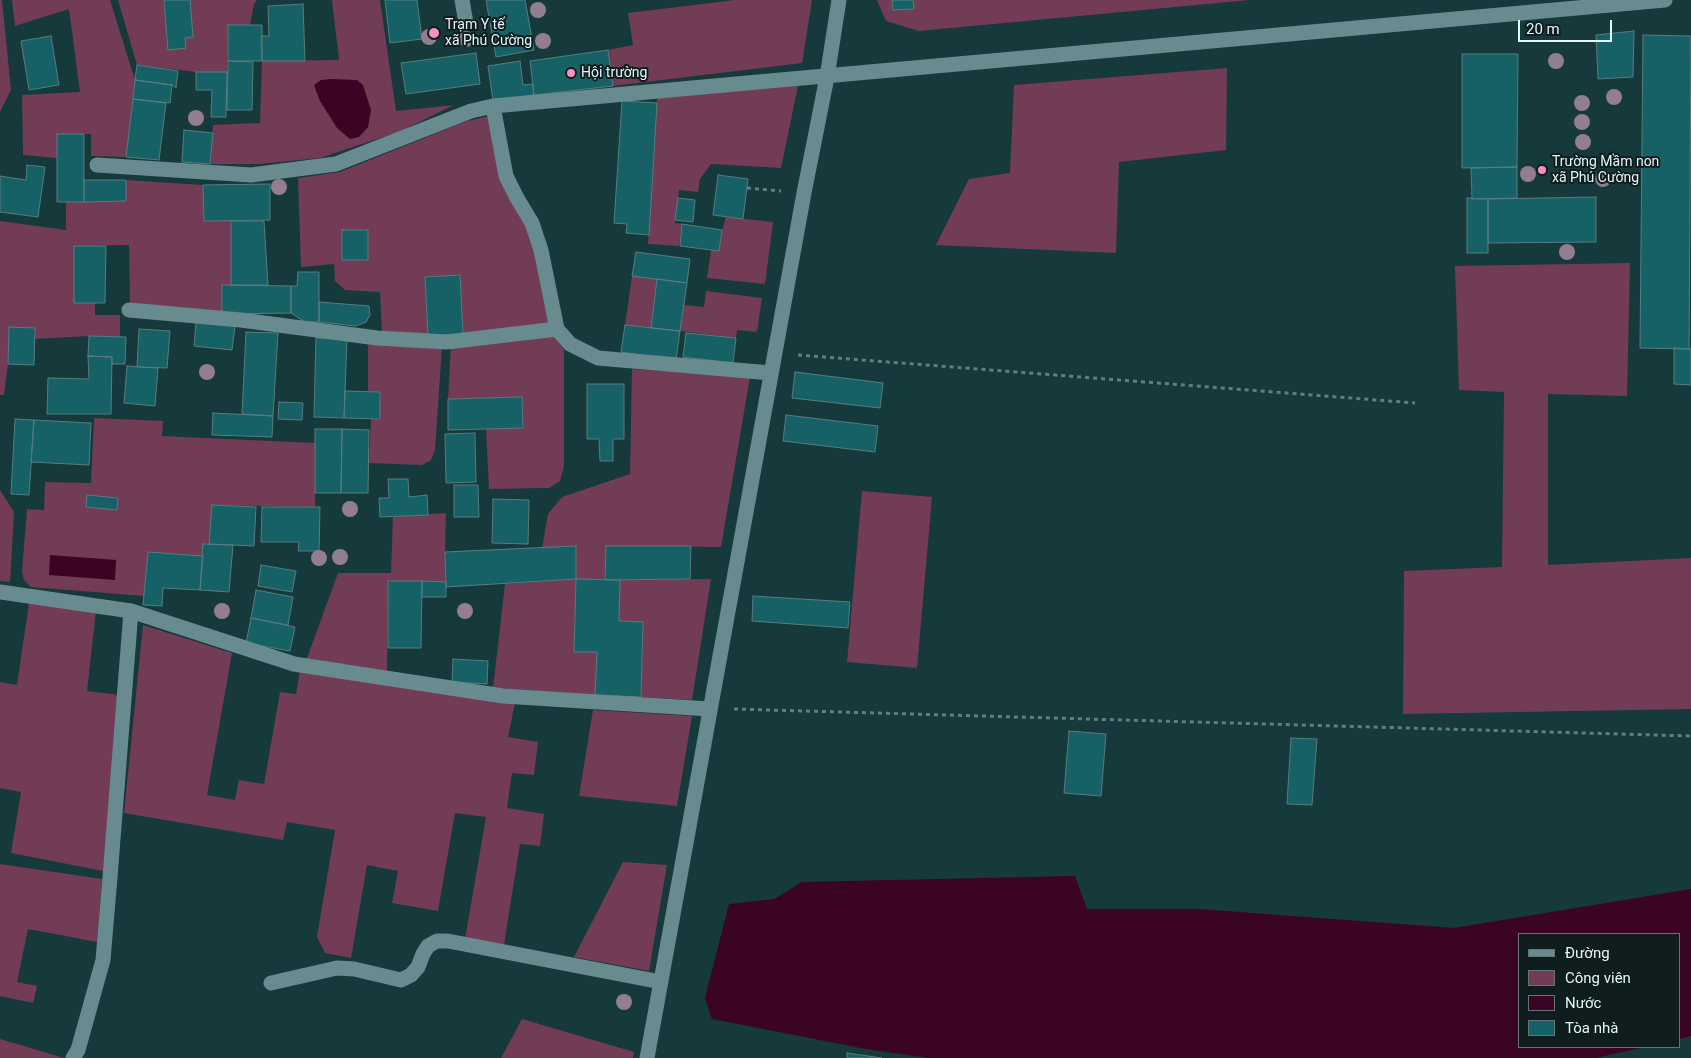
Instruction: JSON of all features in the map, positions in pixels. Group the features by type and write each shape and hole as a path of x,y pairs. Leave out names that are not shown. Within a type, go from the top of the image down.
{"street":[{"path":"462,0 466,23"},
{"path":"647,1058 804,194 827,77 839,0"},
{"path":"97,165 252,175 336,164 471,111 494,106 1665,0"},
{"path":"494,106 506,176 516,198 532,223 541,250 557,329 570,344 598,358 771,374"},
{"path":"129,310 241,320 377,338 447,342 557,329"},
{"path":"0,592 131,611 294,664 503,696 710,709"},
{"path":"73,1058 78,1050 102,960 131,611"},
{"path":"271,983 337,968 354,969 401,980 418,967 422,954 428,946 436,941 448,941 661,982"}],"path":[{"path":"747,188 804,194"},
{"path":"775,354 1415,404"},
{"path":"710,709 1691,736"}],"green space":[{"path":"0,0 2,0 11,90 0,112"},
{"path":"12,0 110,0 135,80 126,157 91,156 91,134 57,134 57,158 23,155 22,95 80,92 69,9 15,26"},
{"path":"118,0 257,0 254,4 250,25 228,26 227,72 196,72 137,65"},
{"path":"332,0 380,0 396,111 454,105 401,131 320,158 259,164 210,164 213,125 260,123 262,61 339,60"},
{"path":"735,0 812,0 802,63 613,86 608,50 633,45 628,13"},
{"path":"877,0 1250,0 919,31 886,21"},
{"path":"1227,68 1226,150 1119,162 1116,253 936,245 969,179 1010,173 1014,85"},
{"path":"798,86 781,168 711,164 700,179 698,192 679,190 675,223 682,224 679,246 648,244 657,98"},
{"path":"490,116 530,229 551,325 463,334 460,275 425,277 428,336 382,334 380,292 345,290 335,281 334,264 301,267 298,178 340,172 467,121"},
{"path":"126,180 203,185 204,221 231,221 231,285 222,286 222,314 130,304 129,245 75,246 75,303 95,303 95,315 120,315 120,337 89,336 34,339 9,327 8,364 4,395 0,395 0,221 66,230 66,202 126,201"},
{"path":"726,217 773,222 765,284 707,278 711,250 719,251"},
{"path":"1630,263 1627,396 1548,394 1548,565 1691,558 1691,709 1403,714 1404,571 1502,567 1504,392 1459,390 1455,266"},
{"path":"632,276 657,279 651,328 625,325"},
{"path":"706,291 762,298 757,332 737,330 736,338 680,331 684,305 704,307"},
{"path":"553,334 564,350 564,466 560,481 549,488 489,489 486,429 523,428 522,397 448,399 451,346"},
{"path":"368,342 442,346 435,450 431,460 422,465 369,463 371,419 380,419 380,392 368,391"},
{"path":"632,369 750,377 721,547 606,546 605,580 576,580 574,651 597,652 595,695 493,688 505,584 576,579 576,547 542,548 548,514 562,497 630,474"},
{"path":"94,418 163,421 162,436 315,443 315,507 212,505 209,544 203,556 148,552 144,596 31,587 24,580 22,572 27,509 44,510 45,482 91,483"},
{"path":"0,490 14,512 10,582 0,581"},
{"path":"862,491 932,497 917,668 847,662"},
{"path":"446,513 446,582 388,581 387,675 306,661 338,573 391,573 393,516"},
{"path":"711,579 692,700 641,697 643,623 619,621 620,580"},
{"path":"29,603 96,610 87,691 119,695 103,871 11,853 21,792 0,788 0,682 17,685"},
{"path":"143,625 232,653 207,795 235,800 239,780 264,784 280,692 296,694 300,670 515,703 508,737 538,742 534,775 512,773 507,808 544,814 540,846 520,844 504,945 465,939 486,817 455,813 438,911 392,903 398,871 367,865 351,958 325,953 317,937 335,830 287,822 283,840 124,813"},
{"path":"593,710 692,716 677,806 579,796"},
{"path":"623,862 667,865 649,971 574,957"},
{"path":"0,864 102,879 97,942 28,929 17,982 37,986 33,1003 0,996"},
{"path":"522,1019 634,1052 633,1058 501,1058"},
{"path":"0,1039 64,1058 0,1058"}],"water":[{"path":"321,80 357,80 363,85 371,110 368,127 359,137 350,139 337,128 320,101 314,85"},
{"path":"50,555 116,560 115,580 49,575"},
{"path":"1075,876 1087,909 1198,909 1454,928 1691,889 1691,1036 1681,1039 1681,933 1518,933 1518,1048 1640,1048 1595,1058 929,1058 866,1049 712,1019 705,998 729,904 774,899 802,882"}],"building":[{"path":"164,0 190,0 193,37 185,38 186,48 168,50"},
{"path":"385,0 417,0 422,39 390,43"},
{"path":"486,0 525,0 534,50 496,57"},
{"path":"892,0 913,0 914,9 893,10"},
{"path":"303,4 305,61 262,61 261,36 269,36 268,6"},
{"path":"228,25 262,25 262,61 228,61"},
{"path":"1634,31 1633,77 1598,79 1596,35"},
{"path":"1643,35 1691,36 1689,349 1640,348"},
{"path":"51,36 59,85 29,90 21,41"},
{"name":"Hội trường","path":"608,50 613,86 534,95 530,61"},
{"path":"476,53 480,84 406,94 401,63"},
{"path":"1462,54 1518,54 1517,167 1462,168"},
{"path":"228,61 253,62 252,110 227,110"},
{"path":"520,61 523,85 533,84 534,95 493,101 488,66"},
{"path":"137,65 178,71 176,88 172,85 135,80"},
{"path":"196,72 227,72 226,117 211,117 212,90 196,90"},
{"path":"135,80 172,85 170,103 133,99"},
{"path":"133,99 166,103 159,160 126,157"},
{"path":"622,101 657,103 649,235 626,233 627,224 614,223"},
{"path":"184,130 213,133 210,164 182,162"},
{"path":"57,134 84,134 84,202 57,202"},
{"path":"27,165 45,167 38,217 0,212 0,176 26,180"},
{"path":"1517,167 1517,198 1472,199 1471,168"},
{"path":"718,175 748,179 743,219 713,215"},
{"path":"84,180 126,180 126,201 84,202"},
{"path":"270,184 270,220 204,221 203,185"},
{"path":"1596,197 1596,242 1488,243 1488,199"},
{"path":"678,198 695,200 693,222 675,220"},
{"path":"1467,198 1488,199 1488,253 1467,253"},
{"path":"231,221 264,221 268,285 231,285"},
{"path":"682,224 722,230 719,251 680,246"},
{"path":"342,230 368,230 368,260 342,260"},
{"path":"74,246 106,246 105,303 74,303"},
{"path":"636,252 690,259 687,283 632,276"},
{"path":"298,272 319,272 319,322 305,322 291,313 291,286 297,286"},
{"path":"460,275 463,334 428,336 425,277"},
{"path":"657,279 687,283 680,331 651,328"},
{"path":"222,285 291,286 291,313 222,314"},
{"path":"319,302 369,306 370,315 366,322 356,326 319,322"},
{"path":"196,323 235,326 232,350 194,346"},
{"path":"625,325 680,331 676,360 621,352"},
{"path":"9,327 35,328 34,365 8,364"},
{"path":"139,329 170,331 167,368 137,367"},
{"path":"246,332 278,333 273,416 242,414"},
{"path":"686,333 736,338 733,363 683,357"},
{"path":"89,336 126,337 125,364 112,364 112,357 88,356"},
{"path":"316,338 347,339 344,418 314,417"},
{"path":"1674,348 1691,349 1691,385 1674,384"},
{"path":"88,356 112,357 111,414 47,414 48,378 89,379"},
{"path":"127,366 158,368 155,406 124,403"},
{"path":"795,372 883,383 880,408 792,398"},
{"path":"587,384 624,384 624,439 613,439 613,461 600,461 599,439 587,439"},
{"path":"345,391 380,392 380,419 344,418"},
{"path":"522,397 523,428 448,430 448,399"},
{"path":"279,402 303,403 302,420 278,419"},
{"path":"213,413 273,416 272,437 212,435"},
{"path":"786,415 878,426 875,452 783,441"},
{"path":"15,419 34,420 29,495 11,494"},
{"path":"34,420 91,423 89,465 31,462"},
{"path":"315,429 342,429 341,493 315,493"},
{"path":"342,429 369,430 368,493 341,493"},
{"path":"475,433 476,482 446,483 445,434"},
{"path":"388,479 408,479 409,497 427,495 428,515 380,517 379,498 389,498"},
{"path":"454,485 478,485 479,517 454,517"},
{"path":"87,495 118,498 117,510 86,507"},
{"path":"493,499 529,500 528,544 492,543"},
{"path":"212,505 256,507 254,546 209,544"},
{"path":"262,507 320,507 319,551 298,551 299,542 261,542"},
{"path":"203,544 233,545 229,592 200,590"},
{"path":"576,546 576,579 446,587 445,552"},
{"path":"606,546 691,546 690,579 605,580"},
{"path":"148,552 203,556 200,590 163,588 162,606 143,605"},
{"path":"261,565 296,571 292,592 258,586"},
{"path":"576,579 620,580 619,621 643,622 641,697 595,695 597,652 574,652"},
{"path":"388,581 422,581 421,648 388,648"},
{"path":"422,581 446,582 446,597 422,597"},
{"path":"256,590 293,597 288,625 251,618"},
{"path":"753,596 850,602 848,628 752,621"},
{"path":"251,618 295,627 290,651 246,643"},
{"path":"453,659 488,661 487,684 452,682"},
{"path":"1069,731 1106,734 1101,796 1064,793"},
{"path":"1291,738 1317,739 1312,805 1287,804"},
{"path":"847,1053 882,1058 847,1058"}],"place":[{"name":"Trạm Y tế xã Phú Cường","path":"434,33"},
{"name":"Hội trường","path":"571,73"},
{"name":"Trường Mầm non xã Phú Cường","path":"1542,170"}]}
